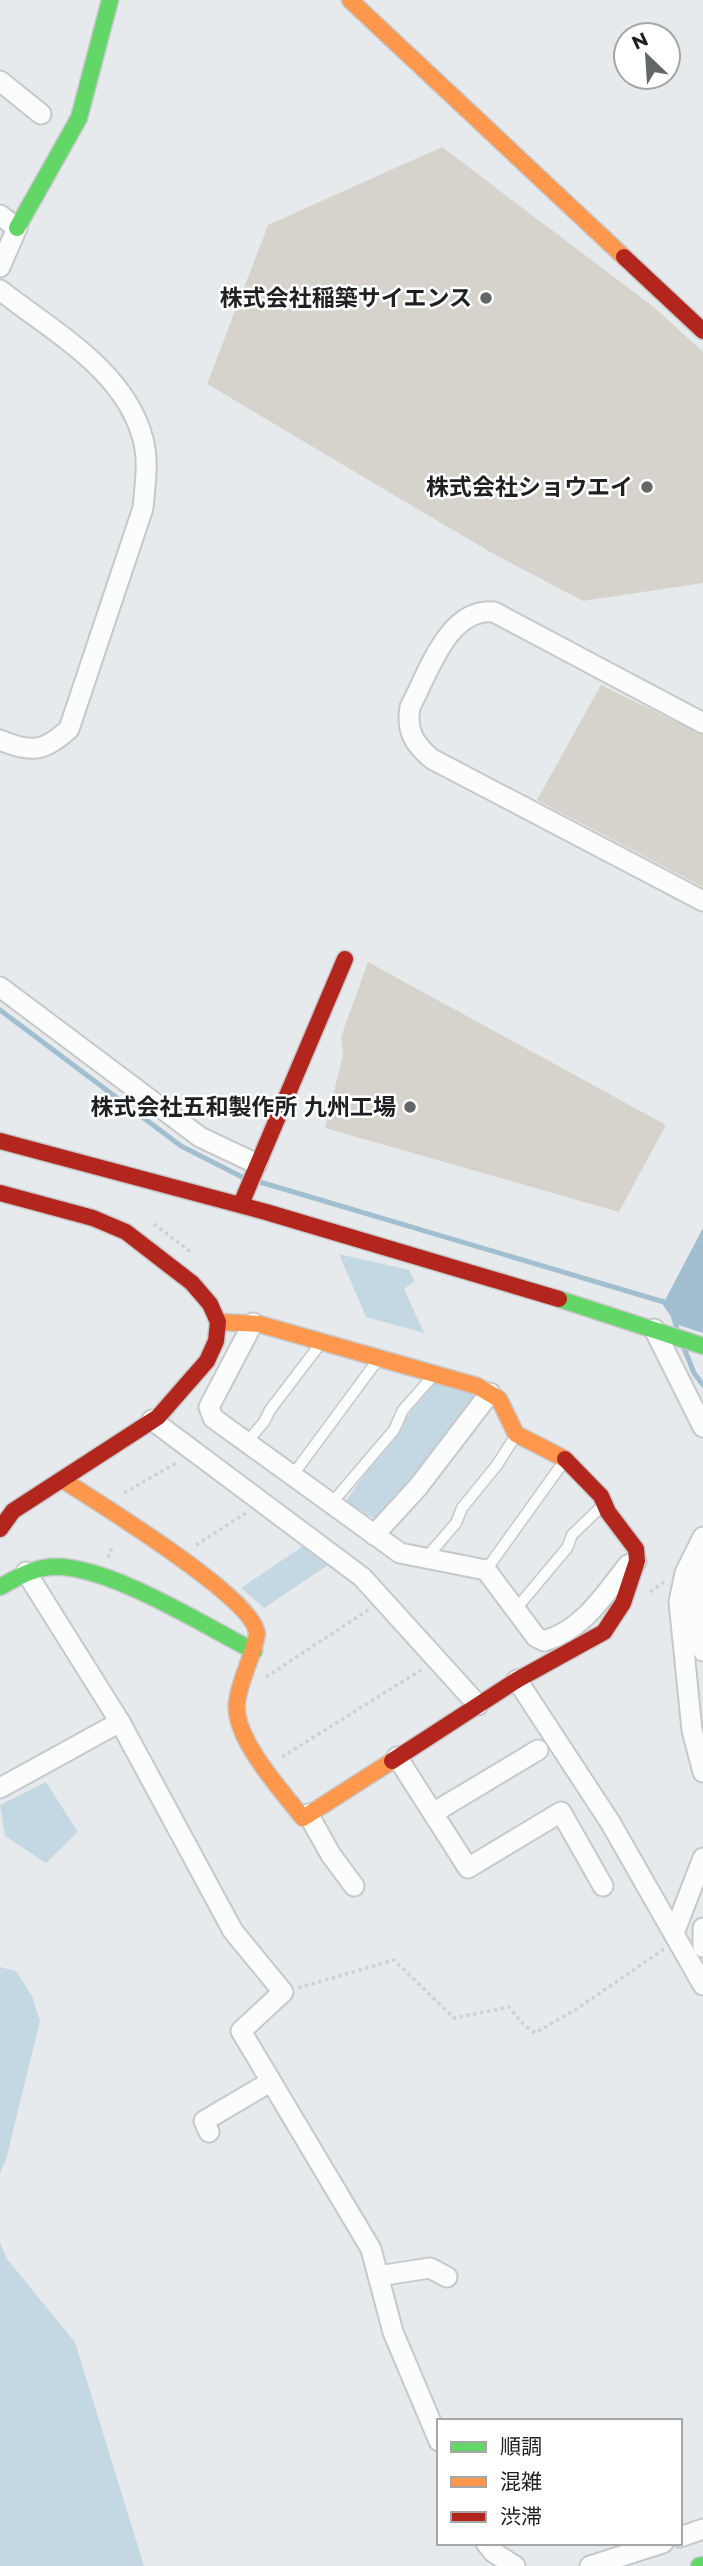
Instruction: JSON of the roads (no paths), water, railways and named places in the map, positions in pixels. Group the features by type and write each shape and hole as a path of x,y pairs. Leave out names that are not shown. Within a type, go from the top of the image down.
{"street":[{"path":"0,267 17,228 79,118 110,0"},
{"path":"349,0 703,331"},
{"path":"0,81 41,114"},
{"path":"0,215 17,228"},
{"path":"0,290 101,369 117,387 135,415 144,441 147,471 143,508 69,729 55,741 40,748 22,749 0,740"},
{"path":"703,723 495,612 483,611 460,622 451,631 410,707 408,721 411,734 420,749 432,759 703,901"},
{"path":"241,1204 345,959"},
{"path":"0,987 200,1137 257,1164"},
{"path":"0,1141 241,1204 553,1295 699,1345"},
{"path":"0,1193 93,1219 126,1232 192,1283 210,1304 218,1322 216,1341 207,1361 152,1420 13,1511 0,1528"},
{"path":"62,1480 176,1557 244,1609 257,1627 259,1636 244,1668 236,1709 252,1748 303,1818 517,1680 604,1632 623,1602 636,1561 636,1549 601,1496 565,1460 516,1434 499,1399 477,1386 254,1323 218,1322"},
{"path":"254,1323 209,1407 212,1418 400,1553 486,1570 536,1637 544,1641 558,1637 590,1613 628,1565 636,1561"},
{"path":"661,1331 703,1427"},
{"path":"374,1535 418,1487 489,1394"},
{"path":"152,1420 362,1577 478,1705"},
{"path":"703,1537 685,1573 679,1602 692,1730 703,1772"},
{"path":"703,1564 695,1588 694,1605 703,1651"},
{"path":"0,1587 26,1572 55,1567 93,1572 254,1651"},
{"path":"26,1572 120,1722 233,1931 283,1992 241,2031 371,2249 393,2332 437,2436"},
{"path":"517,1680 564,1748 703,1985"},
{"path":"0,1788 120,1722"},
{"path":"433,1813 538,1751"},
{"path":"397,1757 468,1868 561,1812 603,1886"},
{"path":"308,1814 331,1855 354,1886"},
{"path":"676,1937 703,1858"},
{"path":"703,1928 703,1947"},
{"path":"209,2132 204,2121 270,2082"},
{"path":"378,2276 430,2268 447,2277"},
{"path":"682,2536 703,2529"},
{"path":"488,2545 501,2558 515,2566"},
{"path":"590,2566 657,2545"}],"lane":[{"path":"246,1443 322,1342"},
{"path":"292,1476 379,1358"},
{"path":"331,1504 394,1430 403,1410 435,1374"},
{"path":"426,1558 456,1523 462,1508 497,1465 516,1434"},
{"path":"486,1570 565,1460"},
{"path":"515,1610 567,1548 572,1535 604,1504"}],"waterway":[{"path":"0,1010 181,1146 244,1178"},
{"path":"260,1182 664,1302 673,1315 677,1329"},
{"path":"684,1348 694,1373 703,1385"}],"place":[{"name":"株式会社稲築サイエンス","path":"486,298"},
{"name":"株式会社ショウエイ","path":"647,487"},
{"name":"株式会社五和製作所 九州工場","path":"410,1107"}]}
